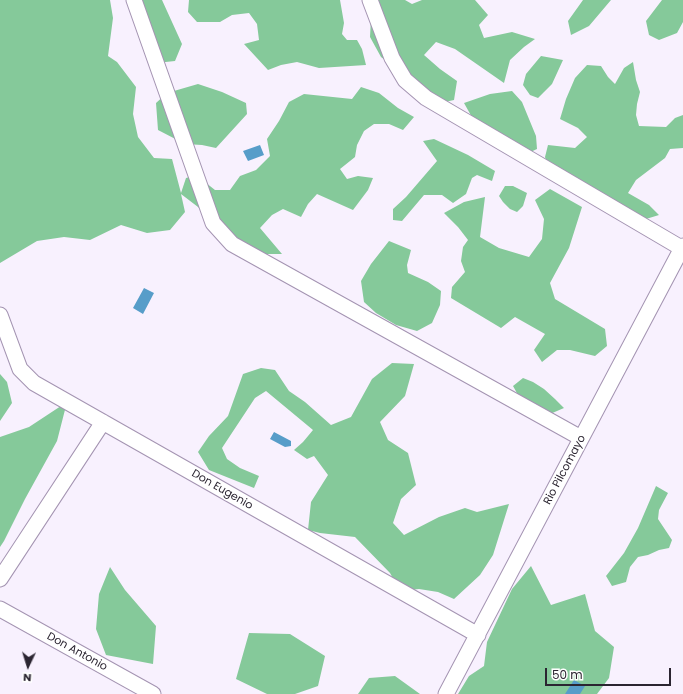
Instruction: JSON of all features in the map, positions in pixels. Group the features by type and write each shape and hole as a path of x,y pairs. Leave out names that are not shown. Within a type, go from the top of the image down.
{"street":[{"path":"134,0 213,223 232,244 581,438"},
{"path":"370,0 392,58 405,80 426,98 683,248"},
{"name":"Rio Pilcomayo","path":"446,694 683,248"},
{"name":"Don Eugenio","path":"0,315 20,369 34,383 478,635"},
{"path":"0,579 103,422"},
{"name":"Don Antonio","path":"0,609 153,694"}],"green space":[{"path":"0,0 110,0 113,18 108,56 117,62 136,87 133,114 138,137 154,158 172,159 181,193 186,178 196,175 215,190 230,190 240,176 256,170 270,156 267,139 289,102 304,94 352,99 361,87 379,93 398,108 414,117 403,130 389,124 374,124 364,131 357,145 355,157 340,169 347,179 358,176 373,178 368,190 353,210 317,194 308,204 301,217 283,209 272,215 260,228 282,254 265,254 243,250 213,223 198,207 181,194 185,212 170,230 147,233 121,225 90,240 64,237 37,241 0,263"},
{"path":"134,0 162,0 182,44 175,61 156,63"},
{"path":"189,0 340,0 344,23 342,34 347,40 357,40 362,49 366,65 319,68 297,62 281,65 268,70 244,44 259,40 257,24 249,13 232,15 220,22 197,22 188,12"},
{"path":"372,0 405,0 412,4 422,0 475,0 488,15 479,25 484,38 512,32 535,39 510,60 504,83 455,49 436,42 424,55 457,81 454,100 436,104 381,57 370,37"},
{"path":"583,0 611,0 589,26 571,35 568,21"},
{"path":"662,0 683,0 683,22 677,33 659,40 649,35 646,21"},
{"path":"541,56 563,60 552,84 538,98 530,95 523,85 526,74"},
{"path":"633,62 640,92 636,115 639,126 666,127 675,118 683,115 683,148 670,149 665,158 636,180 628,193 649,205 659,215 646,219 549,170 545,157 548,145 575,148 587,137 578,128 560,119 566,99 575,78 587,65 601,66 608,77 615,84 624,68"},
{"path":"198,84 222,92 246,103 247,114 216,148 185,144 158,130 156,103 167,93"},
{"path":"512,91 522,102 536,136 537,149 524,155 478,128 464,103 490,94"},
{"path":"434,139 468,155 495,171 492,181 477,175 472,178 466,194 453,203 442,195 424,195 402,221 393,220 393,209 406,197 437,161 423,141"},
{"path":"505,186 513,186 527,193 523,206 517,212 510,209 499,196"},
{"path":"550,189 582,207 569,248 550,283 555,299 605,329 607,346 595,356 570,350 557,350 542,362 534,350 545,334 515,317 501,328 451,298 452,287 465,272 461,261 463,247 468,240 444,213 464,202 485,197 480,237 499,248 529,257 542,239 544,219 535,200"},
{"path":"389,241 411,250 407,265 408,273 428,282 441,291 440,305 432,323 417,331 396,325 376,313 364,302 361,281 371,264"},
{"path":"392,363 414,364 405,396 380,422 388,440 408,453 416,485 401,499 393,523 404,535 439,517 465,508 477,512 509,504 493,555 480,575 454,599 438,592 419,589 400,591 390,573 355,537 308,530 311,502 328,475 314,456 307,459 294,450 313,430 266,391 255,398 222,448 227,459 240,468 259,476 254,488 209,470 198,452 209,436 228,416 243,374 261,368 275,370 289,391 305,402 331,425 351,417 372,379"},
{"path":"0,374 7,382 12,403 0,421"},
{"path":"523,378 544,389 564,408 550,414 518,395 513,386"},
{"path":"67,402 57,441 0,547 0,437 29,427"},
{"path":"656,486 668,493 659,510 658,519 672,540 669,548 638,557 630,567 626,582 612,586 606,576 624,553 638,528"},
{"path":"531,566 551,605 585,594 595,631 614,647 609,678 597,694 458,694 469,676 484,666 487,642 512,589"},
{"path":"110,567 125,590 156,626 153,664 106,655 96,629 99,594"},
{"path":"249,633 290,634 325,656 318,686 295,694 267,694 236,679"},
{"path":"395,676 420,694 358,694 369,678"}],"water":[{"path":"260,145 264,155 248,161 243,151"},
{"path":"144,288 154,293 143,314 133,308"},
{"path":"274,432 291,441 291,446 285,447 270,439"},
{"path":"574,680 585,686 580,694 565,694"}]}
